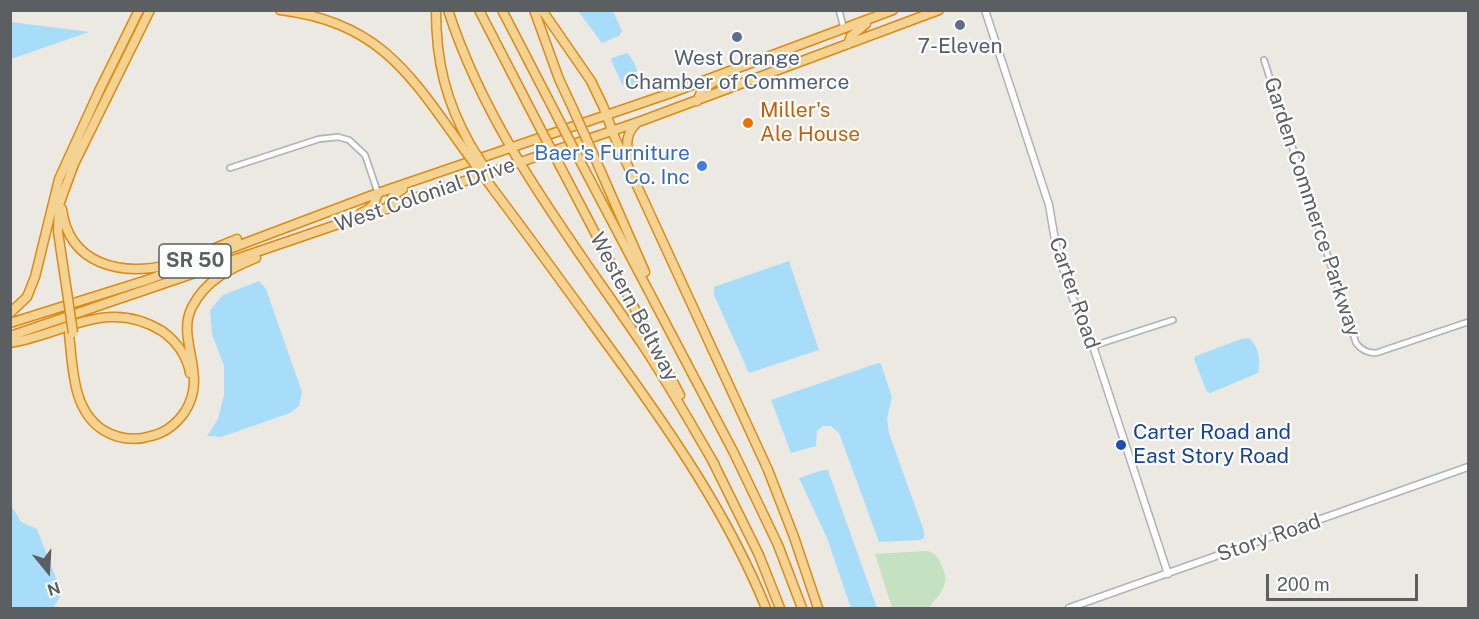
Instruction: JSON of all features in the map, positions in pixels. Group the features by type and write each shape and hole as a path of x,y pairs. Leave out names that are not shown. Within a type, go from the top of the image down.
{"highway":[{"path":"10,343 39,336 104,316 127,317 149,324 172,339 189,367 189,392 178,414 160,428 144,434 124,434 103,424 89,409 82,396 71,333 65,293 58,232 58,214 62,196 74,164 149,10"},
{"path":"280,10 323,19 353,30 396,62 420,87 467,147 683,452 714,502 766,609"},
{"path":"436,10 442,77 467,147"},
{"path":"448,10 470,66 519,163 643,346 715,465"},
{"name":"Western Beltway","path":"479,10 715,465 759,555 780,609"},
{"name":"Western Beltway","path":"502,10 739,462 778,545 802,609"},
{"path":"534,10 559,79 648,278 653,298"},
{"path":"542,10 591,81 607,114 612,130 768,470 818,609"},
{"name":"West Colonial Drive","path":"10,323 147,280 378,193 734,70 894,10"},
{"name":"West Colonial Drive","path":"10,336 641,122 939,10"},
{"path":"10,313 27,297 35,277 59,179 138,12"},
{"path":"848,44 857,30 876,17"},
{"path":"834,49 844,36 844,29"},
{"path":"697,101 702,90 734,70"},
{"path":"628,163 628,136 634,126 641,122"},
{"path":"387,209 396,193 420,180"},
{"path":"71,333 78,396 93,422 114,435 130,439 155,435 168,429 180,419 189,406 195,374 188,318 196,299 207,285 242,264 369,210 375,204 378,193"},
{"path":"62,196 64,223 75,244 92,259 124,268 138,269 165,265 252,233 290,225"},
{"path":"52,208 53,233 65,293"}],"street":[{"path":"839,10 844,29"},
{"name":"Carter Road","path":"985,10 1049,205 1059,256 1072,296 1093,346 1168,574"},
{"name":"Garden Commerce Parkway","path":"1264,60 1359,348 1368,352 1376,352 1468,321"},
{"path":"230,168 319,139 339,137 349,140 365,155 378,193"},
{"path":"1093,346 1173,320"},
{"name":"Story Road","path":"1069,609 1468,467"}],"green space":[{"path":"926,551 936,556 944,570 944,587 929,608 892,608 875,554"}],"water":[{"path":"578,11 613,11 622,31 619,36 602,43"},
{"path":"11,22 89,32 11,59"},
{"path":"627,53 638,75 637,83 628,87 622,84 611,60"},
{"path":"789,261 819,350 749,373 714,295 714,287"},
{"path":"259,281 266,289 302,392 299,406 290,413 221,437 207,436 218,419 224,395 224,366 212,334 210,310 223,295"},
{"path":"1249,338 1258,354 1258,373 1210,393 1207,392 1194,359 1196,356"},
{"path":"878,363 881,364 892,397 887,419 889,433 924,531 924,538 920,540 879,542 839,433 831,426 823,426 817,431 816,446 791,453 771,400"},
{"path":"828,470 877,608 851,608 827,538 799,478"},
{"path":"11,505 21,522 37,529 59,586 60,597 53,608 11,608"}],"place":[{"name":"7-Eleven","path":"960,25"},
{"name":"West Orange Chamber of Commerce","path":"737,37"},
{"name":"Miller's Ale House","path":"748,123"},
{"name":"Baer's Furniture Co. Inc","path":"702,166"},
{"name":"Carter Road and East Story Road","path":"1121,445"}]}
